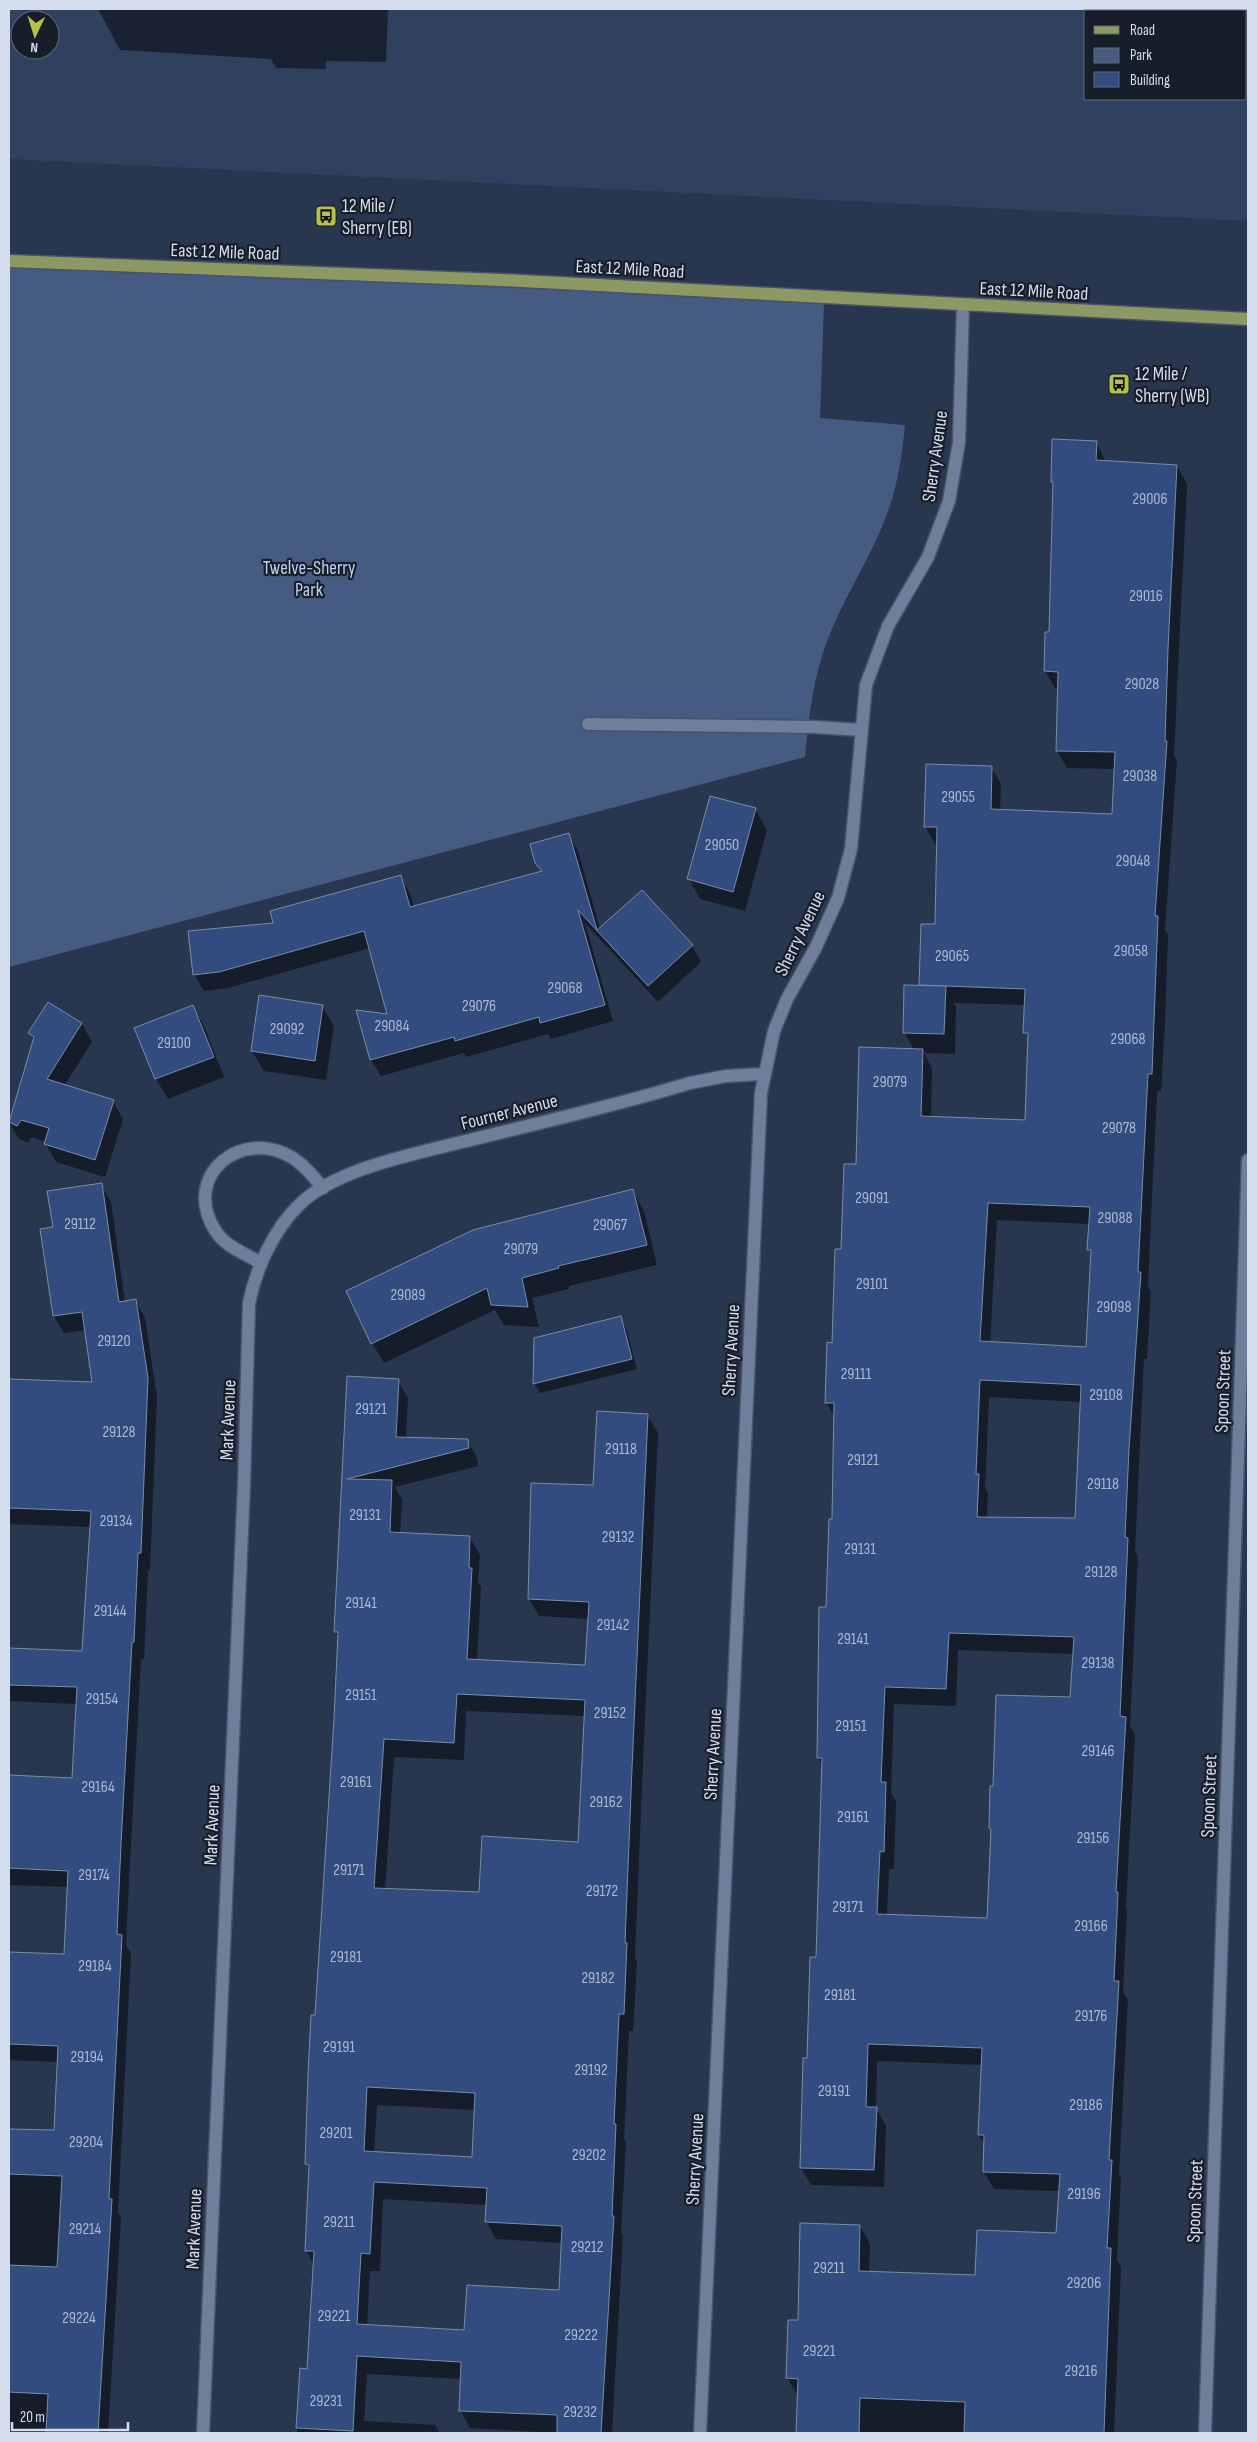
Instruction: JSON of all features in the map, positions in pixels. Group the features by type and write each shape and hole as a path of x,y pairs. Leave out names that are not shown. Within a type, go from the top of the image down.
{"main road":[{"name":"East 12 Mile Road","path":"9,261 502,280 1248,319"}],"street":[{"name":"Sherry Avenue","path":"700,2433 759,1123 764,1074 774,1031 787,999 816,948 838,898 851,849 866,685 888,626 928,557 949,501 958,442 963,305"},
{"path":"588,724 815,727 861,730"},
{"name":"Fourner Avenue","path":"282,1225 301,1203 323,1188 354,1173 424,1152 690,1084 726,1076 764,1074"},
{"path":"261,1263 232,1247 215,1232 207,1213 204,1192 212,1173 225,1157 245,1148 265,1148 292,1158 308,1171 323,1188"},
{"name":"Spoon Street","path":"1205,2433 1248,1160"},
{"name":"Mark Avenue","path":"203,2433 244,1485 249,1303 253,1284 261,1263 282,1225"}],"shaded area":[{"path":"9,9 1248,9 1248,221 9,159"}],"green space":[{"name":"Twelve-Sherry Park","path":"9,263 824,303 820,418 905,425 899,470 887,514 872,550 836,619 822,656 811,706 805,757 9,967"}],"building":[{"path":"1052,439 1097,441 1096,460 1177,465 1168,649 1165,741 1167,741 1155,916 1158,916 1152,1074 1148,1074 1138,1272 1141,1272 1125,1537 1128,1538 1120,1716 1126,1717 1116,1892 1118,1892 1114,1981 1119,1981 1109,2160 1112,2160 1107,2248 1111,2248 1104,2433 964,2433 965,2402 860,2398 859,2433 796,2433 798,2379 786,2378 788,2320 798,2320 800,2223 860,2225 859,2271 975,2275 977,2230 1056,2233 1060,2174 983,2172 984,2135 978,2135 982,2048 868,2044 866,2107 877,2107 874,2170 800,2168 803,2058 807,2058 810,1957 816,1957 822,1758 817,1758 819,1607 826,1607 829,1519 832,1519 834,1403 825,1403 827,1342 832,1343 835,1249 841,1249 844,1164 856,1164 859,1047 923,1049 921,1116 1025,1120 1028,1033 1023,1033 1025,989 919,985 921,924 935,924 937,827 924,827 926,764 992,766 991,809 1112,814 1115,752 1056,751 1058,672 1044,671 1045,632 1049,632 1053,482 1051,482","holes":["988,1203 1090,1207 1087,1250 1091,1250 1086,1347 980,1341","980,1380 1081,1385 1075,1518 977,1517 979,1474 976,1474","949,1633 1074,1637 1070,1697 996,1695 993,1786 990,1786 989,1828 991,1829 987,1918 877,1914 880,1851 884,1852 886,1782 881,1782 885,1687 946,1689"]},
{"path":"710,796 756,808 733,892 687,879"},
{"path":"569,833 597,930 642,890 693,945 648,986 578,910 605,1005 540,1023 539,1017 455,1041 454,1037 370,1060 356,1010 387,1014 364,931 219,972 193,975 188,931 273,923 270,911 401,875 410,907 542,871 535,863 530,844"},
{"path":"904,985 946,986 944,1034 903,1033"},
{"path":"259,995 323,1005 315,1061 251,1051"},
{"path":"48,1002 82,1023 47,1079 114,1100 95,1160 44,1144 49,1128 21,1120 17,1126 9,1122 34,1037 28,1033"},
{"path":"193,1005 214,1057 155,1079 134,1028"},
{"path":"102,1183 119,1302 136,1299 148,1378 141,1553 138,1553 121,1844 117,1934 122,1935 109,2199 112,2199 98,2433 46,2433 48,2394 9,2392 9,2265 57,2267 62,2176 9,2174 9,2129 54,2130 58,2046 9,2044 9,1952 64,1954 68,1871 9,1868 9,1775 72,1778 77,1687 9,1685 9,1648 82,1651 91,1511 9,1508 9,1379 92,1382 82,1312 53,1316 40,1229 53,1227 47,1191"},
{"path":"633,1189 647,1245 558,1266 559,1268 522,1278 528,1307 491,1305 487,1288 371,1344 346,1291 473,1230"},
{"path":"621,1316 632,1359 533,1384 534,1338"},
{"path":"347,1376 399,1379 396,1437 468,1439 469,1448 347,1479 392,1480 390,1532 470,1536 469,1568 472,1568 467,1659 585,1665 589,1602 528,1599 531,1483 593,1485 597,1411 648,1414 625,1943 627,1943 624,2014 619,2014 614,2124 616,2124 612,2216 614,2216 601,2433 557,2433 557,2415 459,2411 461,2362 357,2356 353,2431 296,2428 300,2368 307,2369 314,2251 305,2251 309,2165 305,2164 311,2015 315,2015 334,1719 338,1632 334,1632","holes":["457,1694 585,1700 578,1842 482,1836 479,1892 374,1888 384,1739 454,1743","367,2087 475,2093 472,2157 364,2151","374,2182 487,2188 485,2222 562,2226 559,2290 467,2285 464,2330 357,2324 361,2253 370,2254"]}],"place":[{"name":"12 Mile / Sherry (EB)","path":"326,216"},
{"name":"12 Mile / Sherry (WB)","path":"1119,384"}]}
